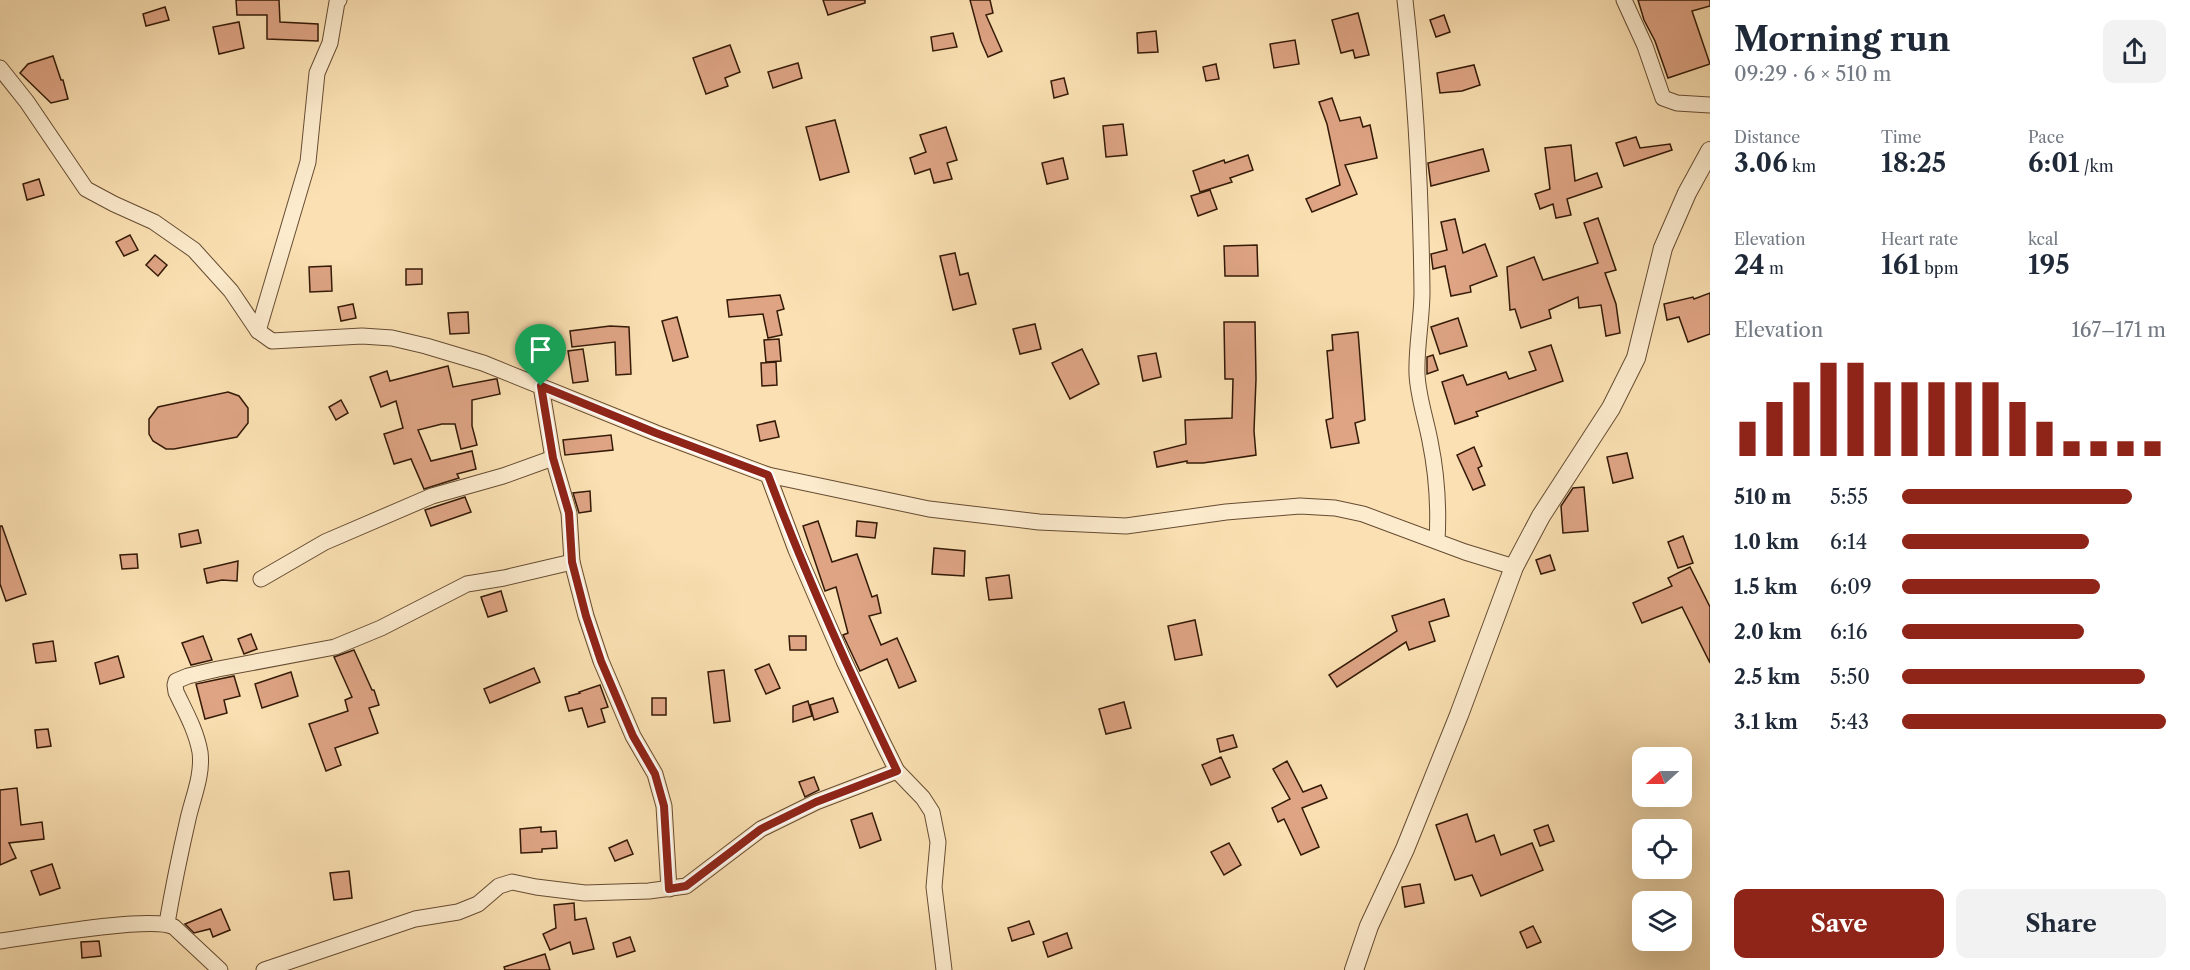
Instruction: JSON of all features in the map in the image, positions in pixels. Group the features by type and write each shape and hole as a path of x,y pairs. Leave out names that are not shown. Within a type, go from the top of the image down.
{"street":[{"path":"258,331 308,162 316,73 330,43 339,0"},
{"path":"1405,0 1415,117 1422,250 1422,304 1417,375 1436,474 1439,506 1437,541"},
{"path":"1624,0 1645,46 1664,99 1677,103 1710,105"},
{"path":"0,68 27,102 86,189 154,222 194,250 231,291 258,331 272,341 331,336 392,338 483,363 656,433 768,475 928,509 1039,522 1126,526 1226,512 1300,506 1335,508 1363,514 1514,567"},
{"path":"1354,970 1370,926 1405,849 1459,715 1514,567 1541,516 1611,408 1636,358 1663,248 1687,193 1710,151"},
{"path":"541,386 553,458 569,513 572,562 586,616 601,661 633,736 655,774 664,806 669,889"},
{"path":"261,579 325,542 432,496 503,476 553,458"},
{"path":"768,475 796,550 844,661 897,771 923,798 932,812 938,842 934,887 944,970"},
{"path":"167,923 180,854 199,780 200,753 195,733 176,692 176,681 218,669 335,646 381,628 467,584 572,562"},
{"path":"264,970 415,919 468,908 478,904 499,886 512,882 585,893 669,889 686,886 761,829 816,802 897,771"},
{"path":"0,941 142,923 167,923 220,970"}],"building":[{"path":"236,0 279,0 280,22 318,24 318,41 267,39 267,15 237,15"},
{"path":"823,0 865,0 865,3 828,15"},
{"path":"970,0 990,0 993,13 986,15 1002,51 988,57 981,41"},
{"path":"1638,0 1710,0 1710,6 1692,11 1710,64 1668,78"},
{"path":"165,7 169,20 146,26 143,14"},
{"path":"1358,13 1369,55 1355,58 1353,50 1341,53 1332,20"},
{"path":"1444,15 1450,32 1436,37 1430,20"},
{"path":"239,22 244,48 219,54 213,27"},
{"path":"1156,31 1158,52 1138,53 1137,33"},
{"path":"953,33 957,47 933,51 931,37"},
{"path":"1295,40 1299,64 1274,68 1270,44"},
{"path":"730,45 740,72 725,78 728,86 706,94 693,58"},
{"path":"53,56 68,99 51,103 20,73 28,64"},
{"path":"798,63 802,78 773,88 768,72"},
{"path":"1216,64 1219,79 1206,81 1203,67"},
{"path":"1474,65 1480,85 1462,91 1440,93 1437,73"},
{"path":"1064,78 1068,94 1054,98 1051,81"},
{"path":"1332,98 1340,121 1360,117 1363,127 1370,125 1377,158 1345,165 1357,194 1312,212 1306,199 1340,185 1327,124 1319,102"},
{"path":"835,120 849,172 820,180 806,127"},
{"path":"1123,124 1127,155 1106,157 1103,126"},
{"path":"946,127 957,160 947,163 952,179 934,183 930,169 915,174 910,158 926,152 920,135"},
{"path":"1636,137 1640,148 1670,144 1672,150 1624,166 1616,143"},
{"path":"1571,145 1575,181 1597,173 1602,187 1567,199 1571,215 1556,218 1553,204 1540,209 1535,194 1550,189 1545,148"},
{"path":"1483,149 1489,171 1431,186 1428,163"},
{"path":"1248,155 1253,170 1230,178 1232,182 1200,192 1193,171 1224,160 1225,163"},
{"path":"1063,158 1068,179 1047,184 1042,163"},
{"path":"39,179 44,195 27,200 23,184"},
{"path":"1210,190 1217,209 1198,216 1191,196"},
{"path":"1598,218 1616,270 1605,273 1616,304 1620,333 1606,336 1601,305 1579,308 1578,297 1549,310 1551,318 1521,328 1515,309 1510,310 1507,267 1534,257 1543,280 1598,263 1584,223"},
{"path":"1455,219 1463,253 1485,244 1497,276 1470,286 1471,292 1451,296 1445,266 1433,269 1431,254 1447,250 1441,222"},
{"path":"130,235 138,250 124,256 116,242"},
{"path":"1257,245 1258,276 1225,276 1224,246"},
{"path":"955,253 960,275 968,273 976,304 953,310 940,256"},
{"path":"155,255 167,265 158,276 146,265"},
{"path":"331,266 332,291 310,292 309,267"},
{"path":"406,269 422,269 422,284 406,285"},
{"path":"1710,293 1710,334 1688,342 1679,317 1667,320 1664,304 1693,297 1694,299"},
{"path":"780,295 784,309 777,311 782,335 768,338 763,314 729,317 727,300"},
{"path":"353,304 356,318 341,321 338,307"},
{"path":"468,312 469,333 450,334 448,313"},
{"path":"677,317 688,357 673,361 662,321"},
{"path":"1458,318 1467,346 1440,354 1431,327"},
{"path":"1224,322 1255,322 1254,431 1256,455 1203,463 1187,463 1187,461 1157,467 1154,452 1186,444 1185,420 1232,418 1233,379 1225,379"},
{"path":"1035,324 1041,349 1020,354 1013,329"},
{"path":"610,326 629,327 631,374 616,375 615,342 572,347 570,331"},
{"path":"1358,332 1365,420 1355,423 1359,443 1331,448 1326,420 1333,418 1327,351 1333,350 1332,335"},
{"path":"779,339 781,361 766,362 764,340"},
{"path":"1551,345 1563,381 1476,412 1478,416 1455,424 1442,382 1463,375 1467,385 1506,372 1509,379 1536,370 1529,352"},
{"path":"583,349 588,381 573,383 568,351"},
{"path":"1082,349 1099,384 1070,399 1052,363"},
{"path":"1156,353 1161,377 1143,381 1138,356"},
{"path":"1433,355 1438,370 1427,374 1427,357"},
{"path":"776,362 777,385 762,386 761,363"},
{"path":"448,366 453,387 497,379 500,394 472,400 472,426 477,445 461,449 455,424 442,424 418,430 431,461 472,451 476,469 457,474 459,478 424,489 411,459 394,464 384,434 403,428 396,401 381,407 370,377 387,371 390,381"},
{"path":"228,392 239,396 248,408 248,423 237,437 174,449 166,449 153,441 149,434 149,419 158,407"},
{"path":"341,400 348,413 336,420 329,407"},
{"path":"775,421 779,437 760,441 757,425"},
{"path":"611,435 613,450 565,455 563,440"},
{"path":"1474,447 1482,466 1478,468 1485,485 1473,490 1457,455"},
{"path":"1627,453 1633,478 1613,483 1607,457"},
{"path":"1584,487 1588,531 1563,533 1561,506 1573,488"},
{"path":"590,491 591,511 579,513 573,493"},
{"path":"465,497 471,512 431,526 425,510"},
{"path":"818,521 832,562 857,554 872,597 877,595 881,613 869,616 881,645 897,638 916,681 899,688 887,659 860,671 843,635 848,633 836,587 825,591 803,526"},
{"path":"857,521 877,523 875,538 856,536"},
{"path":"0,526 2,526 26,594 6,601 0,584"},
{"path":"198,530 201,543 181,547 179,534"},
{"path":"1683,536 1693,563 1678,568 1668,542"},
{"path":"934,548 965,551 964,576 932,574"},
{"path":"137,554 138,568 122,569 120,555"},
{"path":"1550,555 1555,570 1541,574 1536,560"},
{"path":"238,561 237,581 222,580 207,583 204,569"},
{"path":"1690,567 1710,607 1710,663 1682,607 1642,623 1633,603 1672,586 1668,578"},
{"path":"1009,575 1012,598 989,600 986,578"},
{"path":"501,591 507,611 488,617 481,597"},
{"path":"1444,599 1449,616 1429,622 1435,641 1409,650 1406,642 1337,687 1329,675 1397,631 1392,616"},
{"path":"1195,620 1202,655 1175,660 1168,626"},
{"path":"251,634 257,649 244,654 238,639"},
{"path":"203,636 212,660 191,665 182,643"},
{"path":"789,636 806,636 806,650 790,650"},
{"path":"53,641 56,661 36,663 33,644"},
{"path":"354,650 379,705 369,708 378,733 335,748 341,765 326,771 309,724 348,711 345,700 352,697 334,657"},
{"path":"118,656 124,677 100,684 95,663"},
{"path":"769,664 780,688 766,694 755,670"},
{"path":"534,668 540,682 490,703 484,689"},
{"path":"724,670 730,721 714,723 708,672"},
{"path":"291,672 298,696 262,708 255,684"},
{"path":"234,676 240,696 224,700 227,713 205,719 196,684"},
{"path":"600,685 608,707 601,709 605,722 588,727 582,708 569,711 565,697"},
{"path":"652,698 666,698 666,715 652,715"},
{"path":"833,698 838,712 814,720 810,705"},
{"path":"808,701 812,716 793,722 793,706"},
{"path":"1124,702 1131,728 1106,734 1099,709"},
{"path":"48,729 51,746 37,748 35,730"},
{"path":"1233,735 1237,747 1220,752 1217,739"},
{"path":"1221,757 1230,777 1211,785 1202,765"},
{"path":"1287,761 1303,792 1321,785 1327,798 1302,808 1319,847 1301,855 1284,819 1278,822 1272,808 1290,799 1273,769"},
{"path":"814,777 819,790 805,797 799,782"},
{"path":"17,788 21,825 42,822 44,839 9,843 16,858 0,865 0,790"},
{"path":"872,813 881,840 860,848 851,820"},
{"path":"1467,814 1476,842 1494,835 1501,855 1532,843 1543,870 1481,896 1472,875 1455,880 1436,825"},
{"path":"1548,825 1554,841 1540,846 1534,830"},
{"path":"541,827 541,832 556,831 557,848 542,849 542,852 521,853 520,829"},
{"path":"627,840 633,854 615,861 609,848"},
{"path":"1229,843 1241,865 1224,875 1211,852"},
{"path":"52,864 60,888 40,895 31,871"},
{"path":"349,871 352,898 334,900 330,873"},
{"path":"1420,884 1424,903 1405,907 1402,887"},
{"path":"574,903 575,920 586,918 594,949 573,954 570,942 550,950 543,934 556,928 554,905"},
{"path":"221,909 230,930 213,937 210,929 194,933 185,924"},
{"path":"1029,921 1034,934 1012,941 1008,928"},
{"path":"1533,926 1541,942 1527,948 1520,932"},
{"path":"1067,933 1072,948 1048,957 1043,942"},
{"path":"630,937 635,951 617,957 613,943"},
{"path":"99,941 101,956 82,958 81,942"},
{"path":"545,954 550,970 505,970 504,967"}],"route":[{"path":"541,386 768,475 796,550 844,661 897,771 816,802 761,829 726,853 686,886 669,889 664,806 655,774 633,736 601,661 586,616 572,562 569,513 553,458 541,386"}]}
